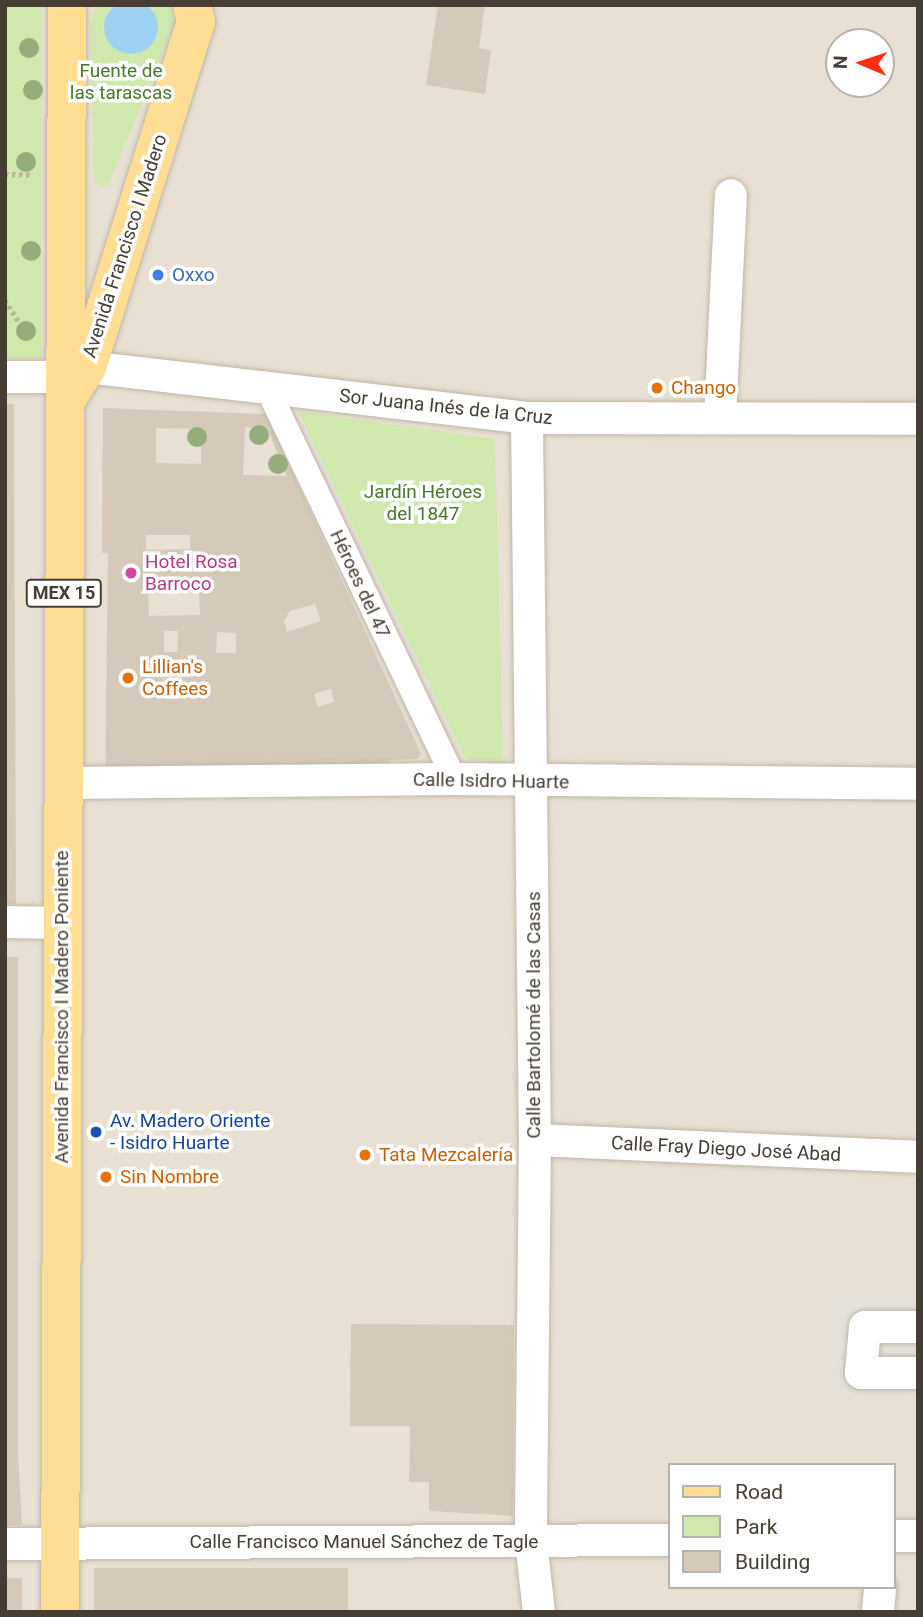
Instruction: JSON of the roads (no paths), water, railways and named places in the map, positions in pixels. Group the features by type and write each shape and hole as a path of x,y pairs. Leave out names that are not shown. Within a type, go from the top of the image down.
{"main road":[{"name":"Avenida Francisco I Madero","path":"67,5 71,382"},
{"name":"Avenida Francisco I Madero","path":"71,382 199,11"},
{"name":"Avenida Francisco I Madero Poniente","path":"60,1612 63,783 71,382"}],"street":[{"path":"720,418 731,195"},
{"name":"Sor Juana Inés de la Cruz","path":"5,377 71,382 267,388 527,418 918,419"},
{"name":"Héroes del 47","path":"267,388 454,779"},
{"name":"Calle Bartolomé de las Casas","path":"527,418 535,1140 531,1542 539,1612"},
{"name":"Calle Isidro Huarte","path":"63,783 454,779 918,784"},
{"path":"5,922 63,923"},
{"name":"Calle Fray Diego José Abad","path":"535,1140 918,1157"},
{"path":"918,1327 865,1327 860,1373 918,1373"},
{"path":"895,1536 918,1536"},
{"name":"Calle Francisco Manuel Sánchez de Tagle","path":"5,1544 668,1540"},
{"path":"878,1612 880,1589"}],"water":[{"name":"Fuente de las tarascas","path":"131,0 150,8 158,27 150,46 131,54 112,46 104,27 112,8"}],"place":[{"name":"Oxxo","path":"158,275"},
{"name":"Chango","path":"657,388"},
{"name":"Hotel Rosa Barroco","path":"131,573"},
{"name":"Lillian's Coffees","path":"128,678"},
{"name":"Av. Madero Oriente - Isidro Huarte","path":"96,1132"},
{"name":"Tata Mezcalería","path":"365,1155"},
{"name":"Sin Nombre","path":"106,1177"}],"park label":[{"name":"Jardín Héroes del 1847","path":"423,503"}]}
